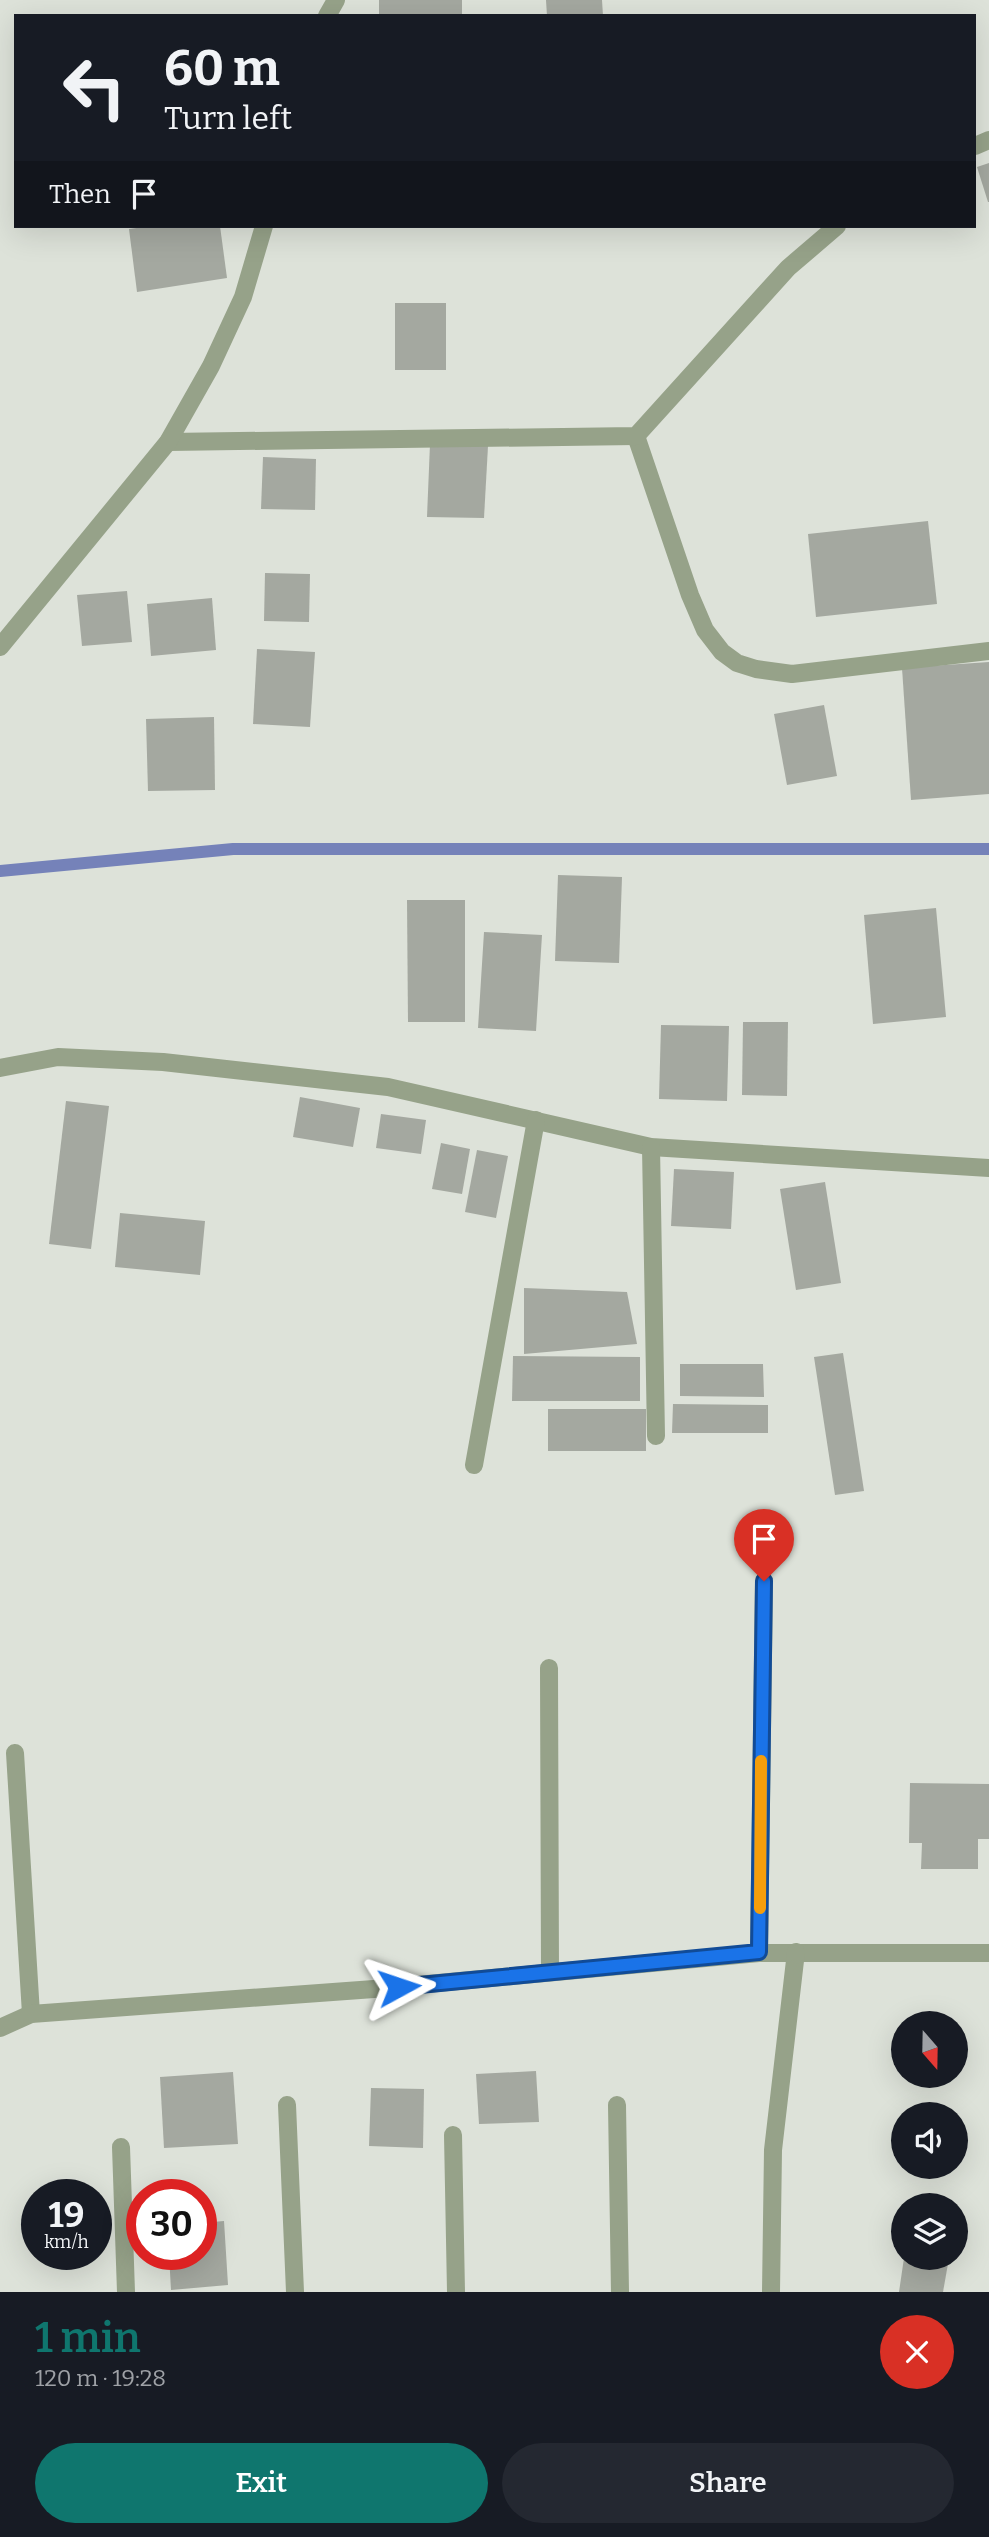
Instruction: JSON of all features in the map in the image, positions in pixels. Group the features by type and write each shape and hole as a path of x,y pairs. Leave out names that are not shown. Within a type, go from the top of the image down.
{"street":[{"path":"0,647 168,442 211,366 243,297 263,228"},
{"path":"168,442 636,436 788,268 835,228"},
{"path":"636,436 695,607 705,629 722,652 737,663 756,669 792,674 989,651"},
{"path":"0,1068 58,1058 163,1062 388,1087 652,1147 989,1168"},
{"path":"474,1465 536,1120"},
{"path":"652,1147 656,1436"},
{"path":"759,1952 764,1581"},
{"path":"549,1668 550,1972"},
{"path":"15,1753 31,2014"},
{"path":"0,2028 31,2014 374,1989 759,1952 989,1953"},
{"path":"771,2292 773,2150 796,1952"},
{"path":"287,2105 295,2292"},
{"path":"617,2105 620,2292"},
{"path":"453,2135 456,2292"},
{"path":"121,2147 126,2292"}],"building":[{"path":"379,0 462,0 462,14 379,14"},
{"path":"546,0 602,0 603,14 547,14"},
{"path":"989,163 989,202 988,202 977,167"},
{"path":"220,228 227,278 137,292 129,229"},
{"path":"395,303 446,303 446,370 395,370"},
{"path":"430,444 488,446 484,518 427,517"},
{"path":"263,457 316,459 315,510 261,509"},
{"path":"928,521 937,604 816,617 808,534"},
{"path":"265,573 310,574 309,622 264,621"},
{"path":"127,591 132,642 82,646 77,595"},
{"path":"212,598 216,650 151,656 147,604"},
{"path":"257,649 315,652 310,727 253,724"},
{"path":"989,662 989,794 911,800 902,668"},
{"path":"824,705 837,776 787,785 774,714"},
{"path":"214,717 215,790 148,791 146,719"},
{"path":"558,875 622,877 619,963 555,961"},
{"path":"407,900 465,900 465,1022 408,1022"},
{"path":"936,908 946,1017 873,1024 864,915"},
{"path":"484,932 542,935 536,1031 478,1028"},
{"path":"743,1022 788,1022 787,1096 742,1095"},
{"path":"661,1025 729,1026 727,1101 659,1099"},
{"path":"300,1097 360,1108 353,1147 293,1137"},
{"path":"66,1101 109,1106 91,1249 49,1244"},
{"path":"381,1114 426,1120 421,1154 376,1148"},
{"path":"441,1143 470,1149 462,1194 432,1189"},
{"path":"477,1150 508,1156 496,1218 465,1212"},
{"path":"674,1169 734,1172 731,1229 671,1226"},
{"path":"825,1182 841,1283 796,1290 780,1189"},
{"path":"120,1213 205,1221 200,1275 115,1267"},
{"path":"524,1288 627,1292 637,1344 524,1354"},
{"path":"843,1353 864,1491 835,1495 814,1357"},
{"path":"513,1356 640,1357 640,1401 512,1401"},
{"path":"680,1364 763,1364 764,1397 680,1396"},
{"path":"673,1404 768,1405 768,1433 672,1433"},
{"path":"548,1409 646,1409 646,1451 548,1451"},
{"path":"910,1783 989,1784 989,1839 978,1839 978,1869 921,1869 922,1843 909,1843"},
{"path":"536,2071 539,2122 479,2124 476,2074"},
{"path":"233,2072 238,2144 164,2148 160,2077"},
{"path":"371,2088 424,2089 423,2148 369,2146"},
{"path":"224,2221 228,2285 171,2290 170,2270 217,2270 217,2222"},
{"path":"902,2270 947,2270 943,2292 899,2292"}],"waterway":[{"path":"0,871 233,849 989,849"}],"slow traffic":[{"path":"760,1908 761,1761"}],"route":[{"path":"399,1987 759,1952 764,1581"}]}
